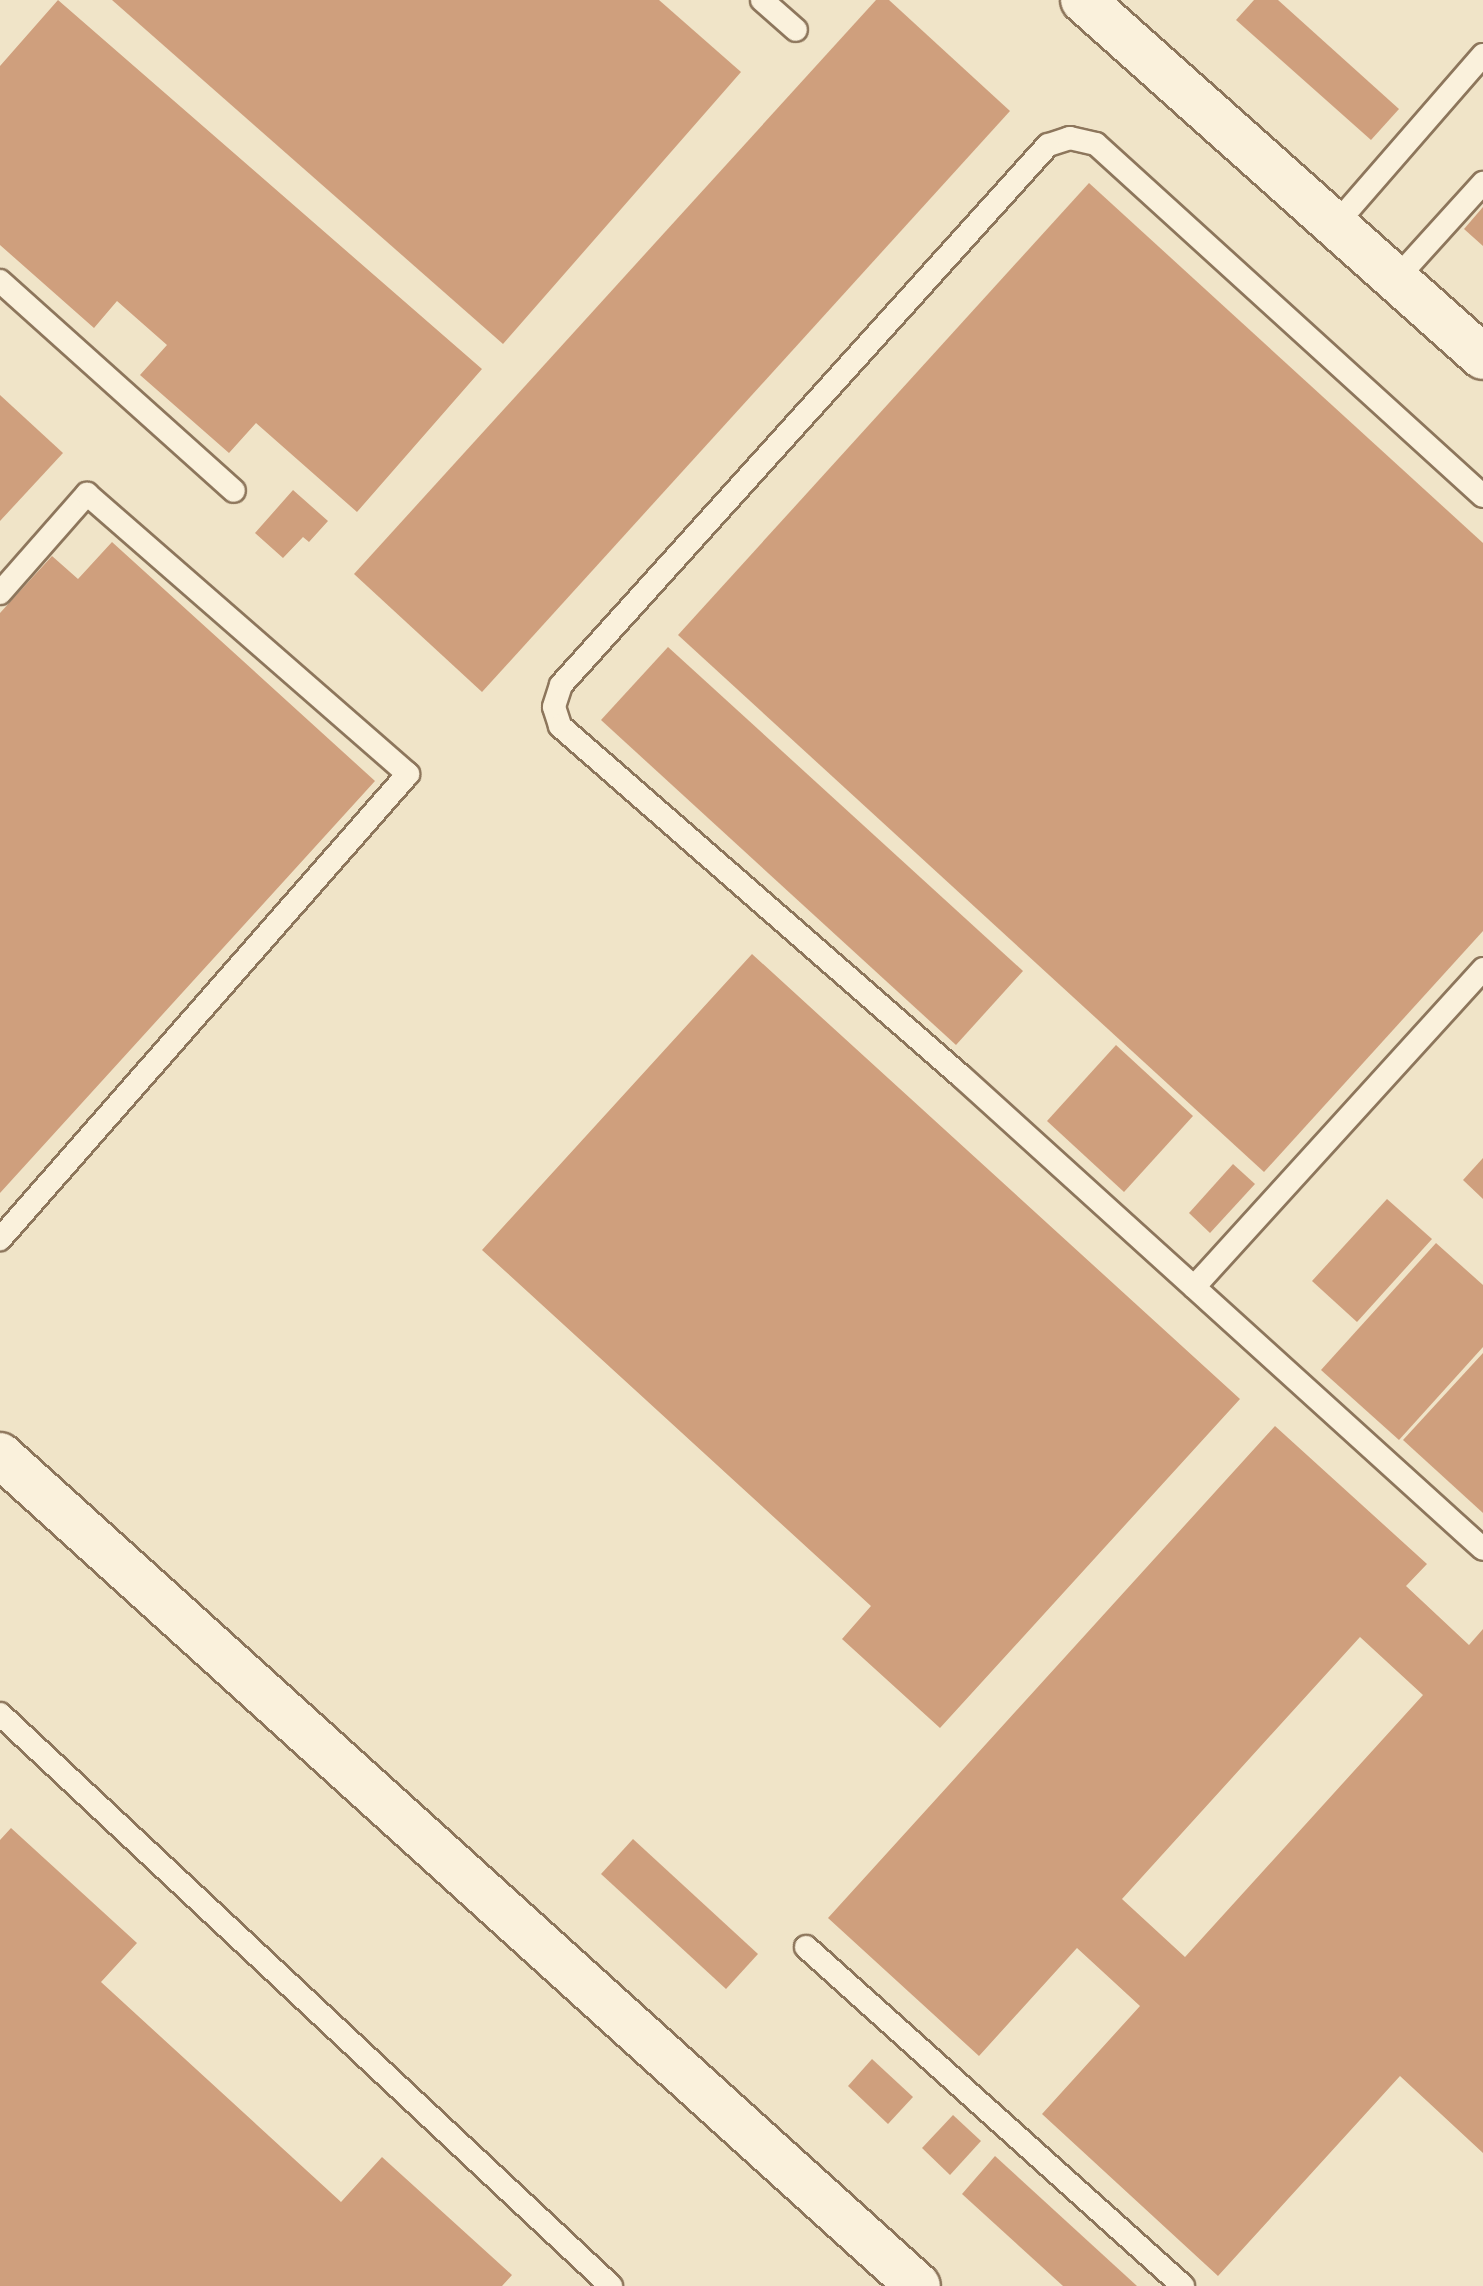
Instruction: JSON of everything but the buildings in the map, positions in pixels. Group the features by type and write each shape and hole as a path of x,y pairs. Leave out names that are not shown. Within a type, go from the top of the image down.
{"street":[{"path":"1083,0 1483,357"},
{"path":"0,1455 918,2286"}],"lane":[{"path":"762,0 796,30"},
{"path":"1336,224 1483,55"},
{"path":"1483,496 1096,144 1070,138 1048,145 561,685 554,707 560,726 1194,1287 1483,1549"},
{"path":"1396,279 1483,183"},
{"path":"0,281 234,491"},
{"path":"0,593 87,494 408,774 0,1239"},
{"path":"1194,1287 1483,969"},
{"path":"0,1714 611,2286"},
{"path":"806,1947 1183,2286"}]}
